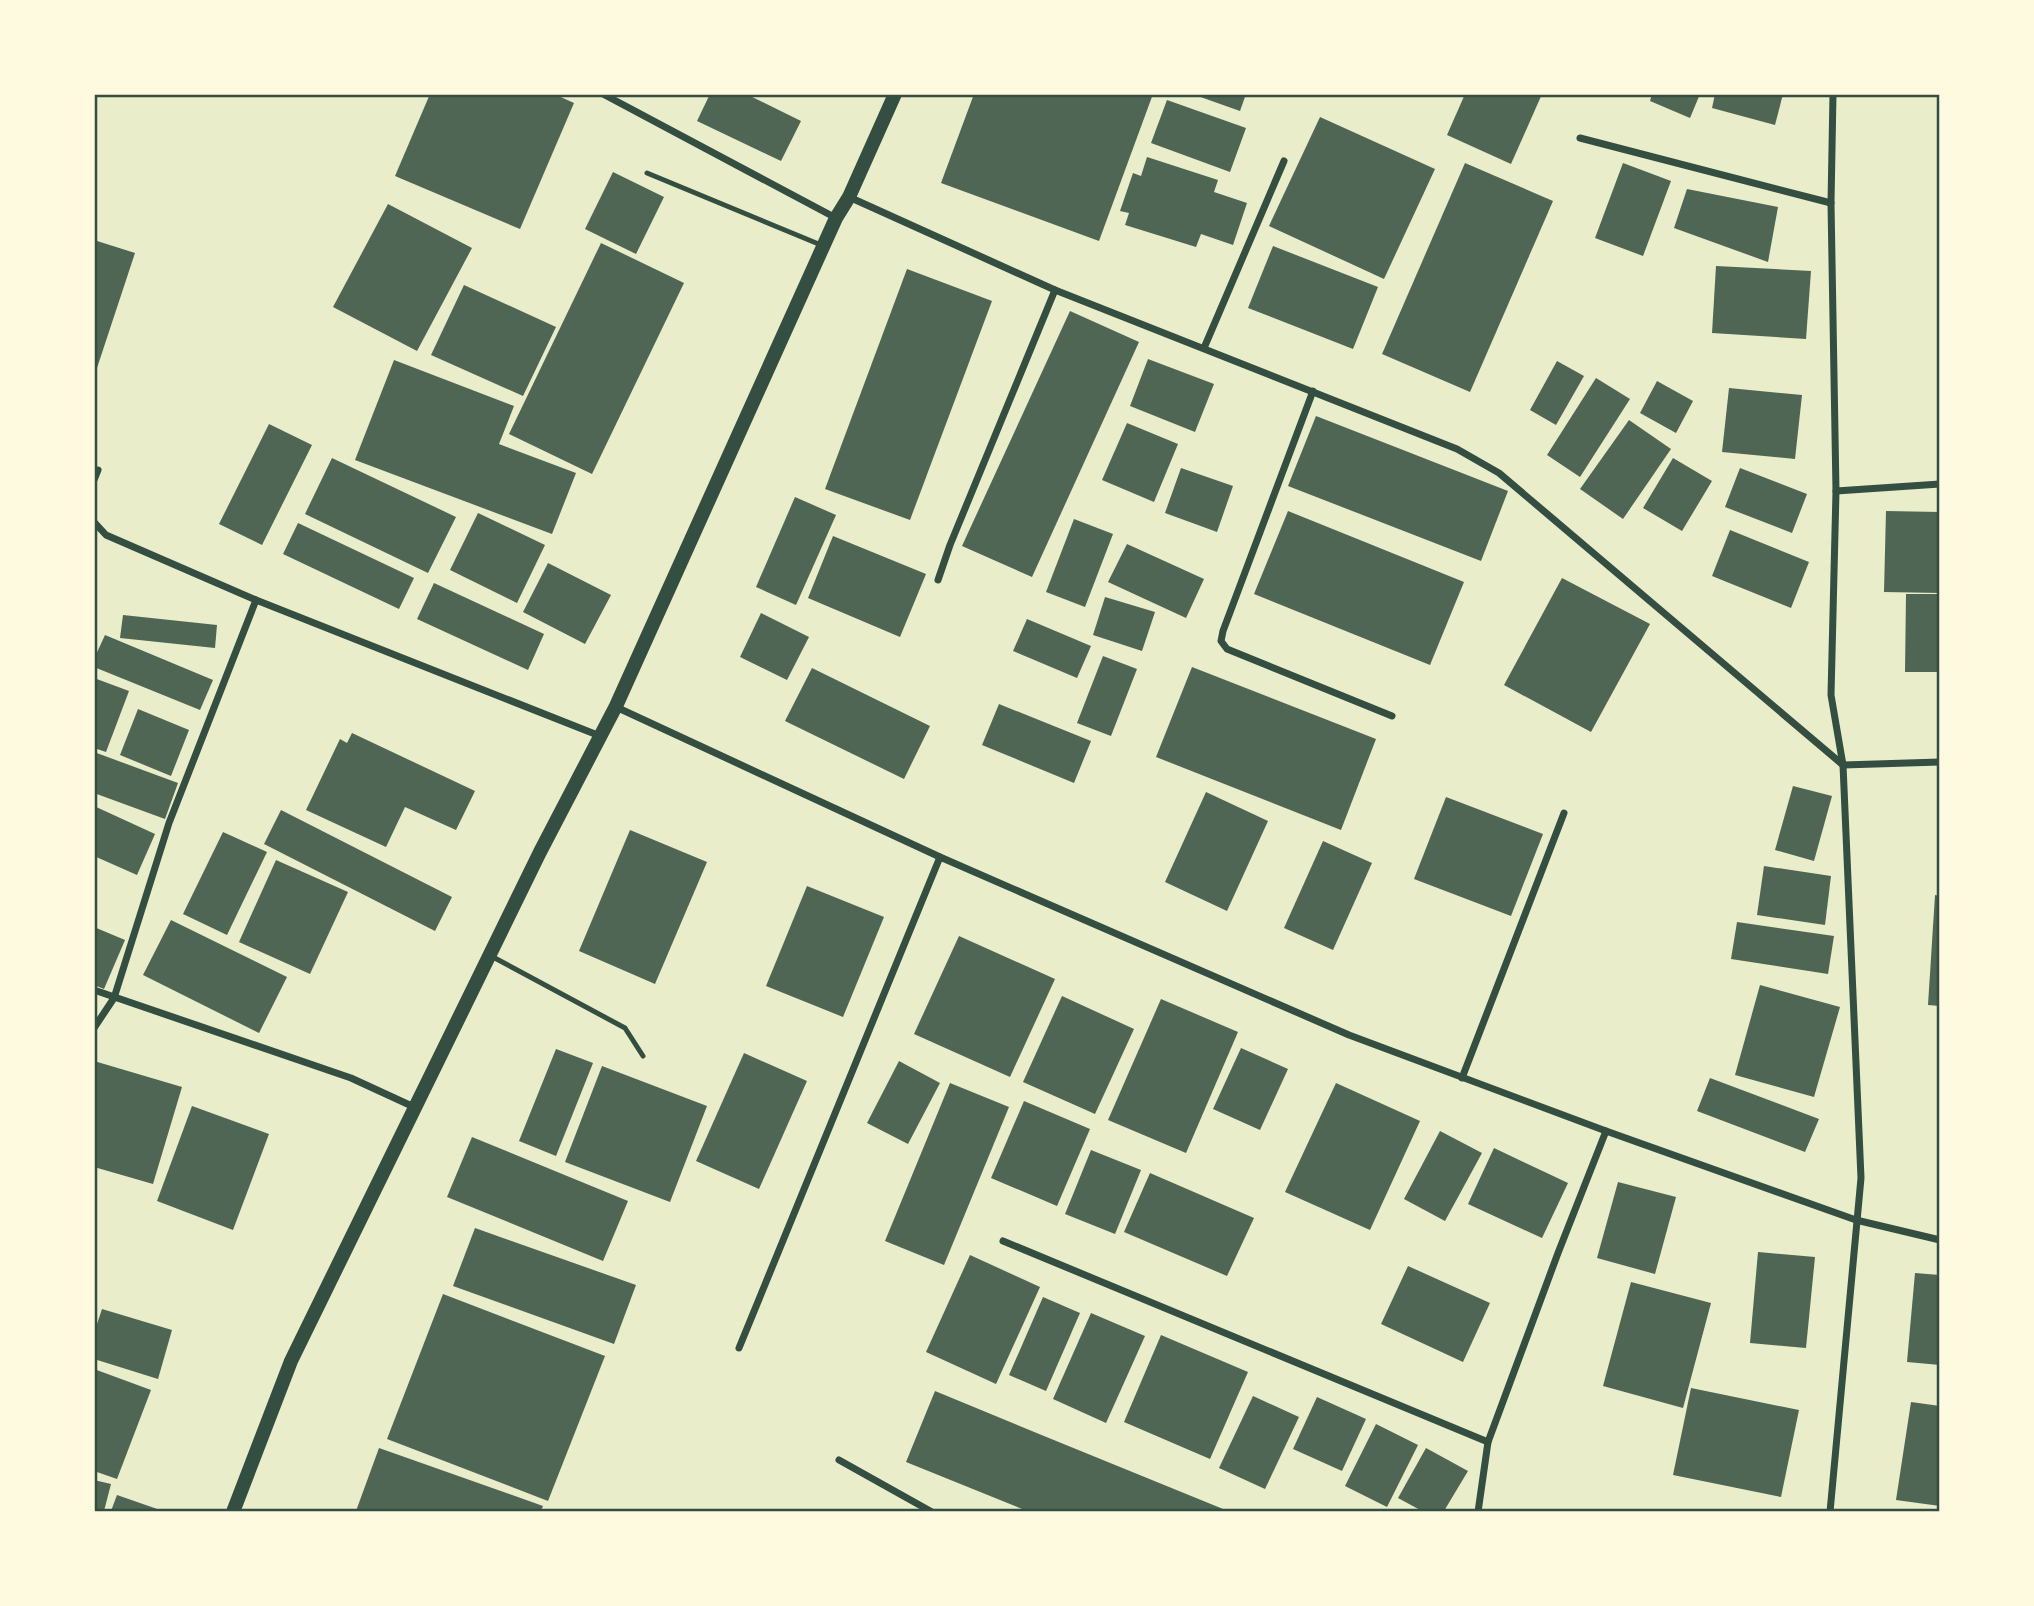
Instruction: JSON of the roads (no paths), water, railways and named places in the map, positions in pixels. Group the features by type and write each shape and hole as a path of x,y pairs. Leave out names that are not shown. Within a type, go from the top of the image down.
{"main road":[{"path":"233,1511 291,1361 414,1107 616,706 836,218 849,197 895,94"}],"street":[{"path":"603,94 836,218"},
{"path":"1830,1511 1861,1178 1843,765 1831,695 1836,491 1831,203 1833,94"},
{"path":"1580,138 1831,203"},
{"path":"1204,348 1284,161"},
{"path":"849,197 1055,290 1457,449 1499,473 1843,765 1940,762"},
{"path":"938,580 1055,290"},
{"path":"1313,391 1221,641 1227,649 1392,716"},
{"path":"94,480 98,470"},
{"path":"1836,491 1940,484"},
{"path":"94,522 106,535 256,600 600,736"},
{"path":"94,1028 114,998 169,823 256,600"},
{"path":"616,706 940,857 1349,1035 1856,1220 1940,1240"},
{"path":"1462,1078 1564,813"},
{"path":"738,1348 940,857"},
{"path":"94,990 351,1078 414,1107"},
{"path":"1478,1511 1488,1442 1606,1131"},
{"path":"1003,1241 1488,1442"},
{"path":"839,1460 933,1511"}],"lane":[{"path":"647,173 824,246"},
{"path":"489,956 625,1028 643,1056"}]}
